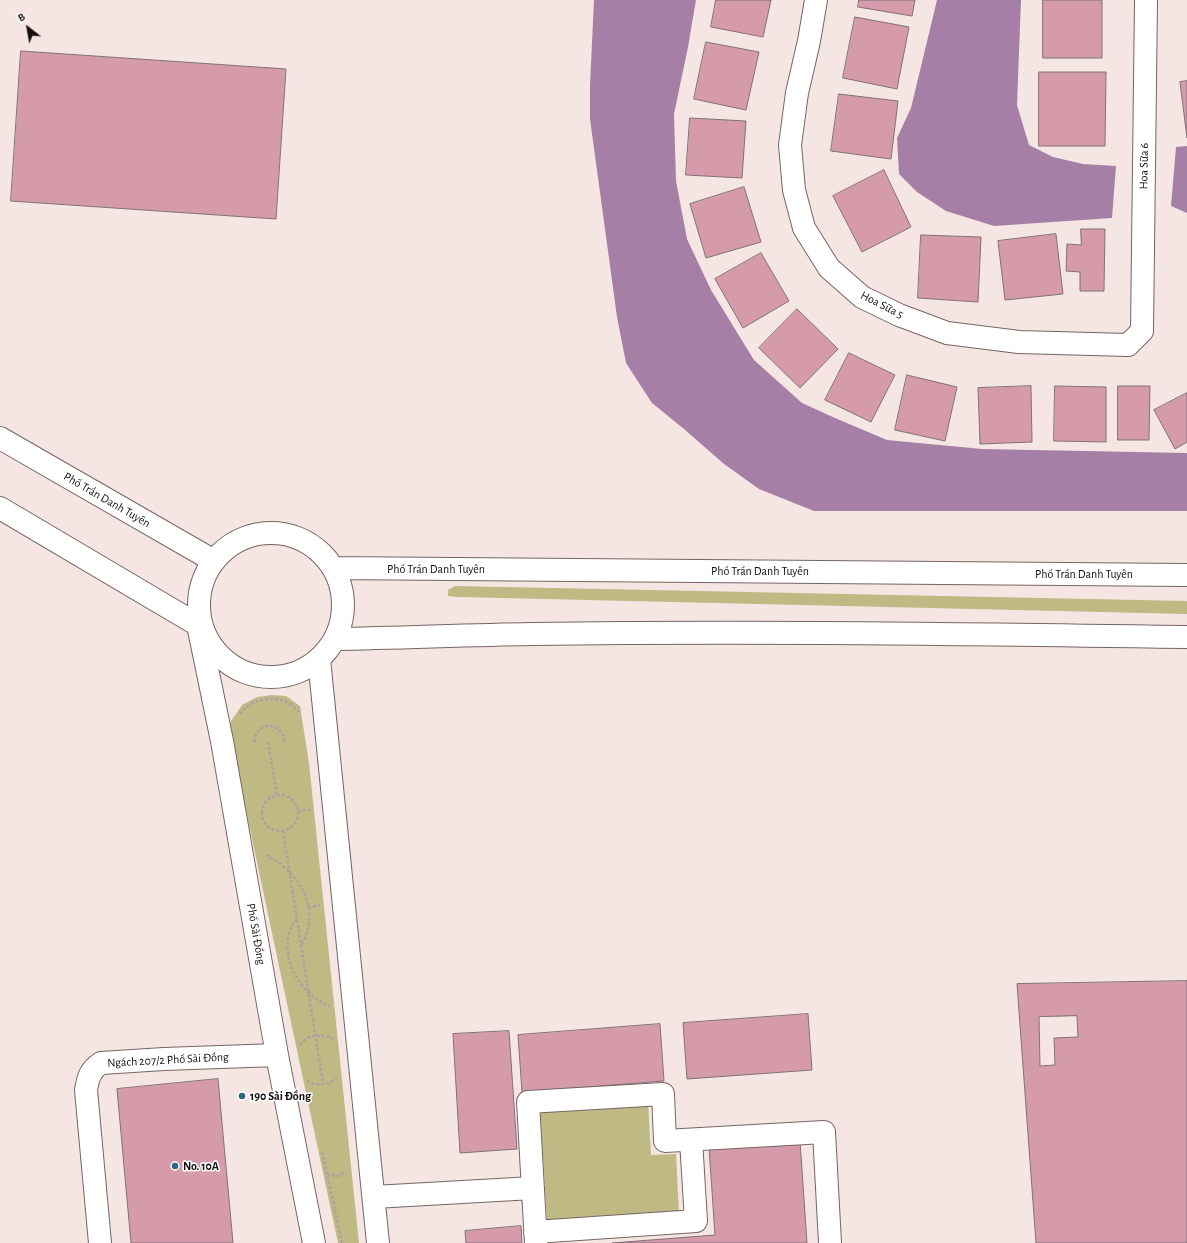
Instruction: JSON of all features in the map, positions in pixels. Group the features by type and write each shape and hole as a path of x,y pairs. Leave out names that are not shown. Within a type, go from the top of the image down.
{"main road":[{"name":"Hoa Sữa 5","path":"816,0 809,41 797,93 790,144 794,190 804,228 829,268 862,297 899,315 947,333 1019,342 1128,344 1142,331"},
{"name":"Hoa Sữa 6","path":"1142,331 1146,0"},
{"name":"Phố Trần Danh Tuyên","path":"0,438 214,561"},
{"path":"0,508 198,625"},
{"name":"Phố Sài Đồng","path":"198,625 210,645 225,662 238,670 253,676 285,676 305,669 319,659 323,656 335,639 340,628 343,606 340,584 323,555 305,542 295,537 273,533 256,535 240,540 230,546 214,561 207,570 198,602 198,625 222,741 277,1055 314,1243"},
{"name":"Phố Trần Danh Tuyên","path":"332,568 1187,575"},
{"path":"335,639 531,634 942,633 1187,637"},
{"path":"319,659 378,1243"},
{"name":"Ngách 207/2 Phố Sài Đồng","path":"100,1243 86,1090 88,1076 96,1066 101,1063 164,1059 277,1055"},
{"path":"691,1140 696,1221 536,1237 528,1102 663,1094 665,1142 691,1140 824,1132 830,1243"},
{"path":"374,1197 533,1188"}],"path":[{"path":"238,718 244,708 259,700 271,699 286,701 299,712 302,719"},
{"path":"254,742 254,737 260,729 270,726 279,729 285,737 285,743"},
{"path":"268,742 277,796"},
{"path":"277,796 291,799 298,811 293,825 283,831 271,829 263,820 262,814 266,802 270,798 277,796"},
{"path":"298,811 311,810 310,804"},
{"path":"283,831 324,1084"},
{"path":"262,854 277,861 290,872 303,889 308,907 308,928 307,934 301,946"},
{"path":"308,907 320,905 320,897"},
{"path":"297,919 289,932 287,944 288,956 296,976 309,993 315,999 330,1006"},
{"path":"329,998 330,1013"},
{"path":"332,1032 334,1047"},
{"path":"298,1038 299,1046 307,1038 316,1034 328,1036 333,1039"},
{"path":"336,1070 337,1086"},
{"path":"305,1074 309,1089"},
{"path":"307,1081 314,1084 328,1084 337,1078"},
{"path":"322,1151 342,1243"},
{"path":"327,1174 338,1176 346,1172 346,1180"}],"shaded area":[{"path":"594,0 696,0 674,114 676,181 687,239 711,290 754,360 802,403 887,440 982,449 1187,453 1187,511 814,511 759,489 724,464 652,403 626,363 617,317 590,119"},
{"path":"937,0 1021,0 1017,105 1029,145 1053,157 1083,164 1116,166 1112,218 994,226 946,211 917,192 899,174 897,138 911,108"},
{"path":"1187,146 1187,213 1171,206 1176,147"},
{"path":"455,586 1187,601 1187,614 448,596 448,590"},
{"path":"272,695 286,696 300,706 309,763 359,1243 338,1243 235,759 229,738 231,721 242,705 257,697"},
{"path":"648,1101 651,1155 676,1154 679,1213 547,1221 540,1108"}],"building":[{"path":"716,0 771,0 763,37 711,27"},
{"path":"859,0 915,0 912,16 858,7"},
{"path":"1043,0 1102,0 1102,58 1043,58"},
{"path":"855,17 909,27 897,89 843,78"},
{"path":"706,42 759,52 746,110 694,99"},
{"path":"21,51 286,69 276,219 11,201"},
{"path":"1039,72 1106,72 1105,146 1039,146"},
{"path":"1187,81 1187,138 1180,82"},
{"path":"839,94 898,101 891,159 831,151"},
{"path":"690,118 746,121 742,178 686,175"},
{"path":"884,170 911,227 862,252 833,196"},
{"path":"744,187 761,242 706,258 690,204"},
{"path":"1081,229 1105,229 1104,291 1080,291 1080,272 1066,271 1067,244 1081,245"},
{"path":"1056,234 1063,294 1005,300 998,241"},
{"path":"921,235 981,237 978,302 918,298"},
{"path":"761,253 789,301 743,328 715,279"},
{"path":"797,309 838,349 800,388 759,348"},
{"path":"849,353 895,375 871,422 825,400"},
{"path":"907,375 957,387 945,441 895,430"},
{"path":"1031,386 1032,442 980,444 978,388"},
{"path":"1055,386 1106,387 1106,442 1054,441"},
{"path":"1118,386 1150,386 1149,440 1118,440"},
{"path":"1187,393 1187,442 1175,449 1154,410"},
{"path":"1187,981 1187,1243 1036,1243 1017,984","holes":["1077,1016 1078,1037 1054,1038 1055,1065 1040,1066 1039,1017"]},
{"path":"808,1014 812,1070 687,1079 683,1023"},
{"path":"660,1024 664,1081 522,1092 518,1035"},
{"path":"509,1031 517,1149 460,1153 453,1034"},
{"name":"No. 10A","path":"218,1079 233,1243 131,1243 117,1089"},
{"path":"800,1141 807,1243 612,1243 715,1235 709,1147"},
{"path":"521,1226 522,1243 466,1243 465,1231"}],"place":[{"name":"190 Sài Đồng","path":"242,1096"},
{"name":"No. 10A","path":"175,1166"}]}
